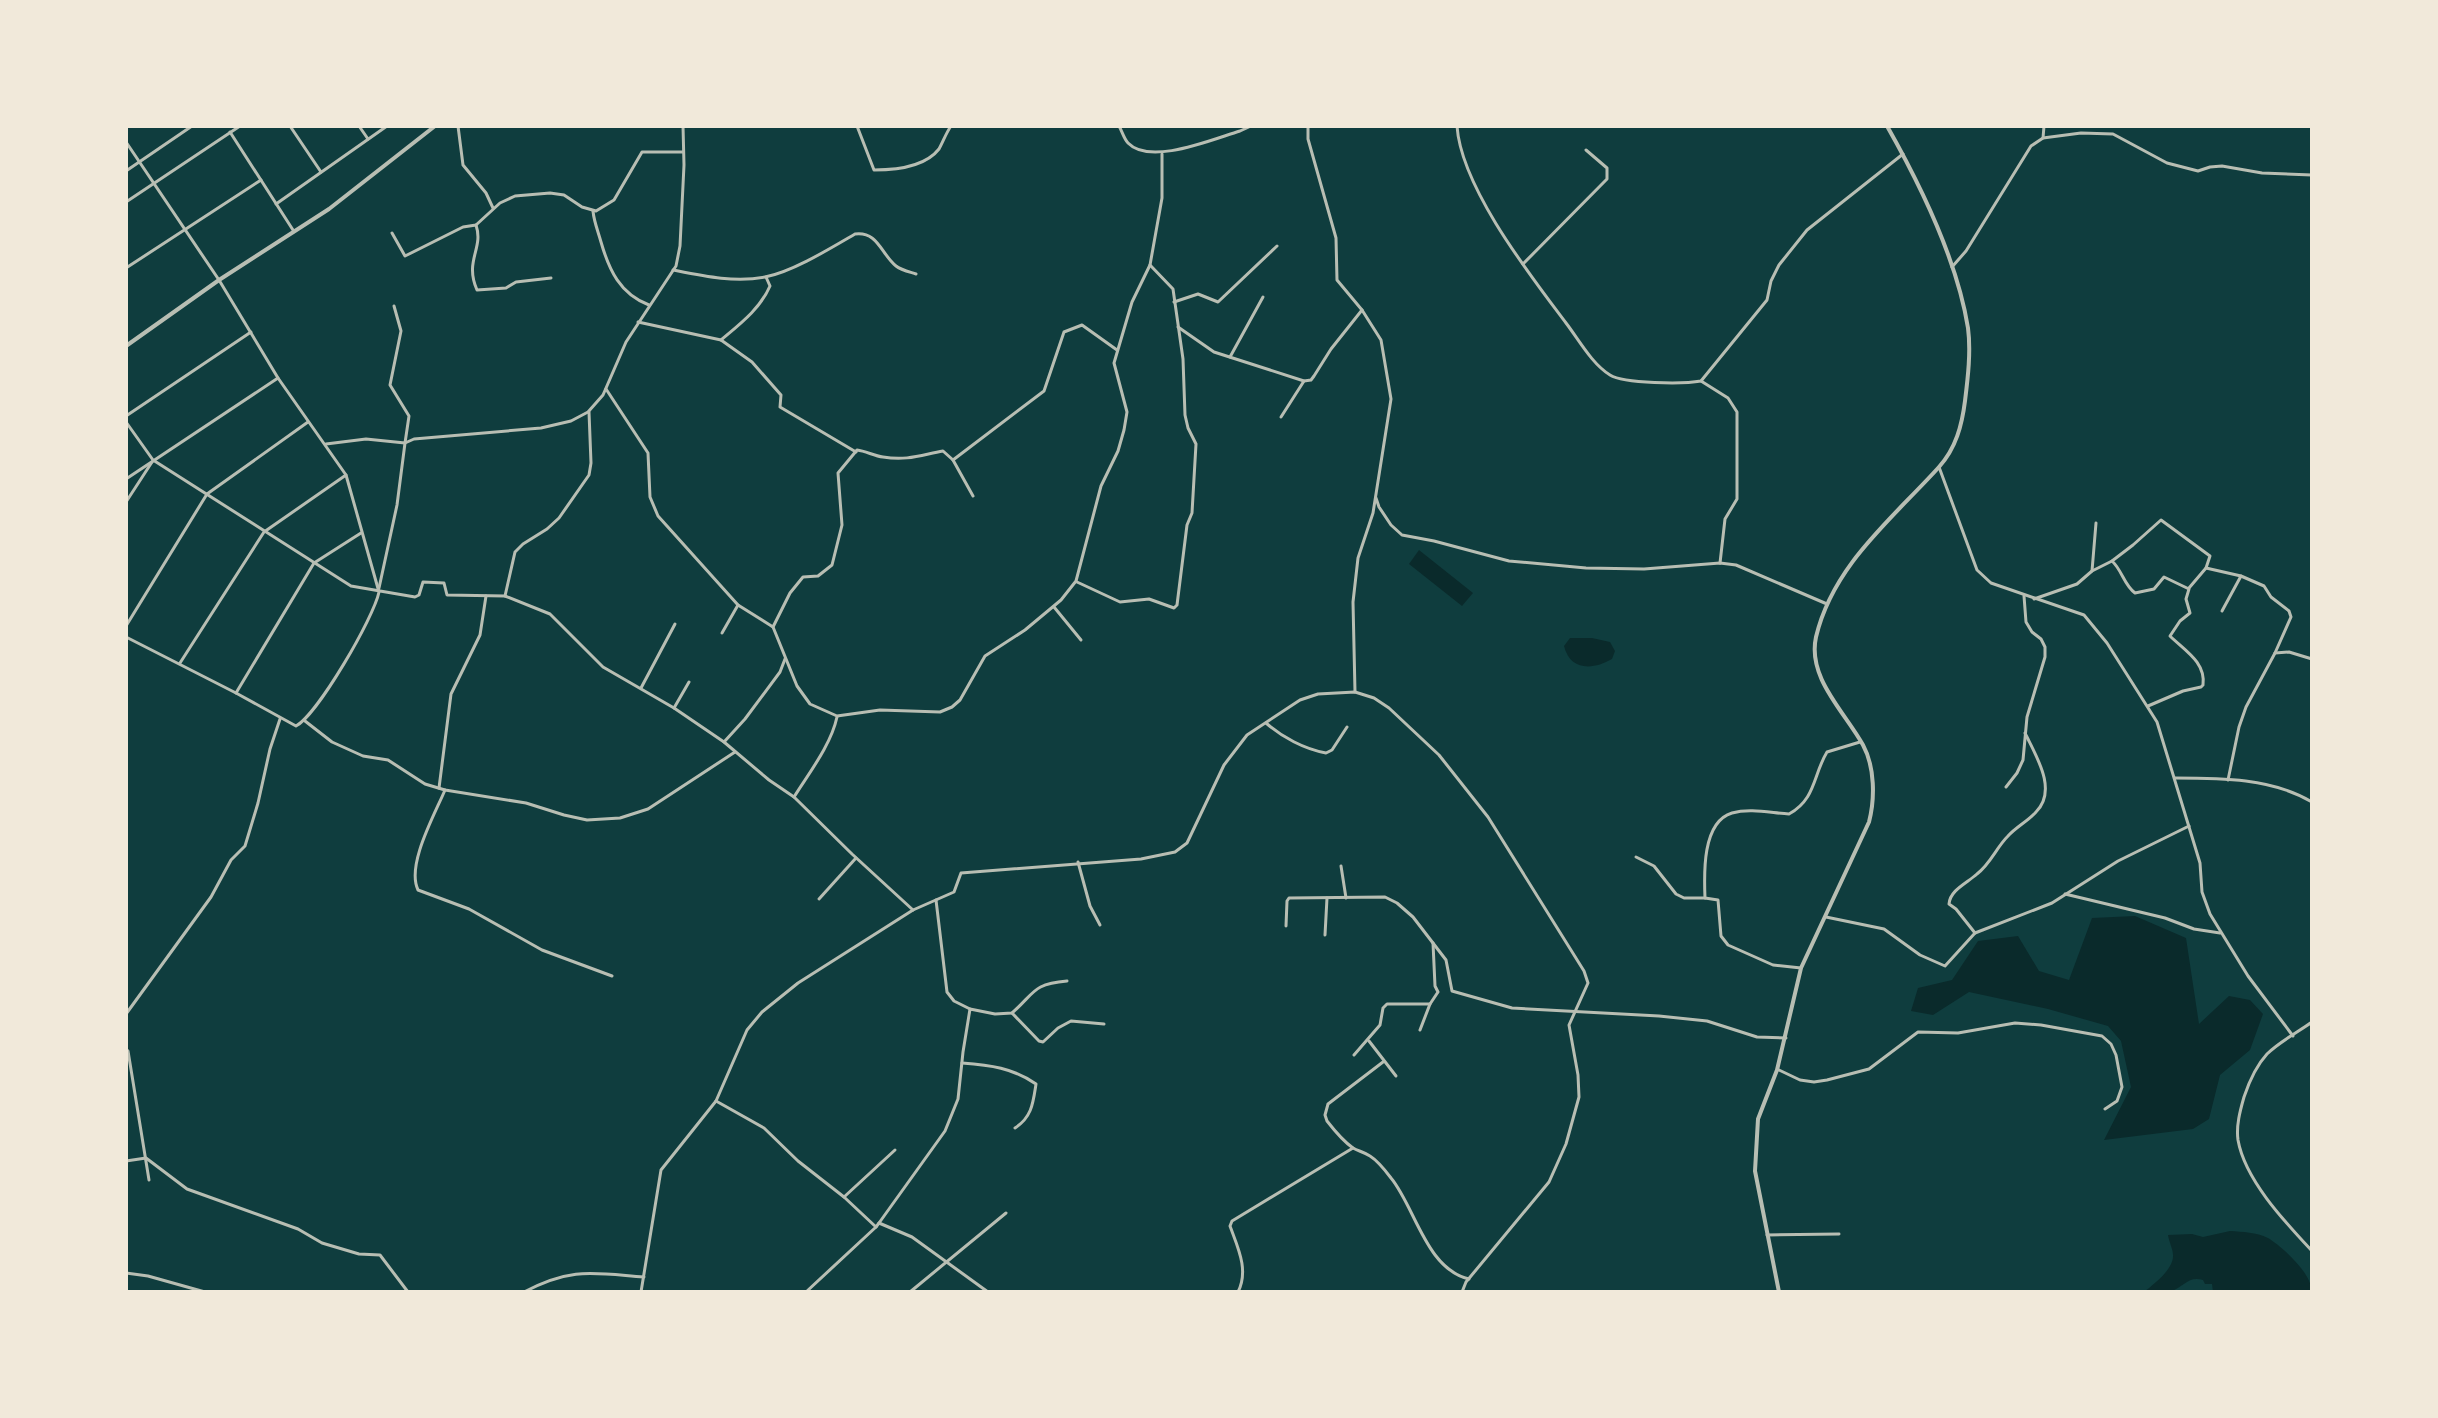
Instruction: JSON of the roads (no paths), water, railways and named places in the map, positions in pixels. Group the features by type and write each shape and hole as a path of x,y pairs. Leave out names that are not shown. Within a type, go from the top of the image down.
{"street":[{"path":"126,171 192,126"},
{"path":"126,202 240,126"},
{"path":"290,126 321,172"},
{"path":"359,126 368,140"},
{"path":"276,204 387,126"},
{"path":"458,126 463,165 486,193 494,210"},
{"path":"326,444 366,439 405,443 414,439 541,428 571,421 588,412 606,389 626,342 673,270 680,246 683,126"},
{"path":"857,126 874,170 887,170 930,158 951,126"},
{"path":"1119,126 1127,142 1134,147 1162,154 1251,126"},
{"path":"1308,126 1308,139 1336,238 1337,280 1362,310 1381,340 1391,399 1373,513 1358,558 1353,602 1355,692"},
{"path":"1457,126 1472,180 1509,245 1591,357 1612,376 1666,382 1701,381 1728,398 1737,412 1737,499 1725,519 1720,563"},
{"path":"1683,126 1696,126"},
{"path":"1779,1292 1755,1171 1758,1119 1777,1070 1801,968 1869,822 1872,809 1873,783 1865,748 1821,678 1815,654 1816,638 1827,604 1862,548 1951,452 1962,423 1968,377 1968,330 1952,267 1903,154 1887,126"},
{"path":"2043,138 2044,126"},
{"path":"126,346 219,280 329,209 431,127"},
{"path":"230,132 294,231"},
{"path":"1952,267 1966,251 2031,146 2043,138 2081,133 2113,134 2167,163 2198,171 2222,166 2262,173 2312,175"},
{"path":"126,142 219,280 278,378 346,475 379,592"},
{"path":"1523,264 1607,179 1607,168 1586,150"},
{"path":"392,233 405,256 454,231 476,225 500,203 515,196 564,195 582,207 596,211 614,200 642,152 683,152"},
{"path":"606,389 648,453 650,497 655,512 738,605 773,627 797,686 810,704 837,716 891,709 930,713 952,707 968,690 985,656 1054,607 1076,581 1101,486 1118,451 1124,430 1127,412 1114,363 1132,302 1150,265 1162,198 1162,154"},
{"path":"1701,381 1767,300 1779,265 1807,230 1903,154"},
{"path":"126,268 261,180"},
{"path":"593,210 593,222 609,268 635,300 649,305"},
{"path":"476,225 478,241 471,268 477,290 506,288 516,282 551,278"},
{"path":"673,270 719,279 766,277 814,258 855,234 863,233 870,235 896,266 916,274"},
{"path":"1174,302 1198,294 1218,302 1277,246"},
{"path":"1076,581 1120,602 1149,599 1174,608 1177,605 1187,525 1192,513 1196,444 1185,415 1183,359 1173,289 1150,265"},
{"path":"721,340 746,320 764,299 770,286 766,277"},
{"path":"1230,357 1263,297"},
{"path":"126,637 180,663 280,719 296,726 305,721 377,603 397,505 409,416 390,385 401,331 394,306"},
{"path":"1178,327 1204,346 1304,381 1311,380 1362,310"},
{"path":"638,322 721,340 752,362 781,395 780,407 856,452"},
{"path":"953,460 1044,391 1064,332 1082,325 1117,350"},
{"path":"251,332 126,419 153,460 351,586 415,597 419,595 423,582 444,583 447,595 505,596 552,616 603,667 674,708 724,742 794,797 913,910"},
{"path":"126,479 278,378"},
{"path":"1281,417 1304,381"},
{"path":"505,596 518,548 559,518 589,475 588,412"},
{"path":"126,626 207,494 308,422"},
{"path":"773,627 790,593 803,577 818,576 832,565 842,525 838,473 860,449 881,457 901,459 943,451 953,460 973,496"},
{"path":"126,502 153,460"},
{"path":"1939,467 1977,570 1991,583 2084,615 2107,643 2148,706 2157,722 2175,778 2200,863 2202,892 2210,914 2248,976 2293,1036"},
{"path":"180,663 264,532 346,475"},
{"path":"1375,496 1391,525 1402,535 1509,561 1586,568 1644,569 1720,563 1747,569 1827,604"},
{"path":"2034,599 2077,584 2092,571 2112,561 2161,520 2210,556 2206,568 2189,589 2186,599 2190,613 2170,636 2193,656 2201,668 2203,685 2148,706"},
{"path":"2092,571 2096,523"},
{"path":"236,693 314,563 361,533"},
{"path":"2112,561 2135,593 2154,589 2164,577 2189,589"},
{"path":"2206,568 2241,576 2264,586 2271,597 2291,614 2275,653 2246,707 2228,780"},
{"path":"2222,611 2241,576"},
{"path":"439,788 451,694 480,635 486,596"},
{"path":"2006,787 2023,760 2027,717 2045,657 2045,647 2026,622 2024,596"},
{"path":"722,633 738,605"},
{"path":"1054,607 1081,640"},
{"path":"641,688 675,624"},
{"path":"2275,653 2289,652 2312,659"},
{"path":"724,742 780,672 786,657"},
{"path":"674,708 689,682"},
{"path":"641,1292 661,1170 716,1101 747,1030 762,1012 798,983 913,910 954,892 961,873 1141,859 1175,852 1187,843 1224,765 1247,735 1300,700 1318,694 1355,692 1374,698 1389,708 1439,755 1488,817 1584,971 1588,983 1569,1025 1579,1097 1566,1144 1549,1182 1469,1279 1462,1292"},
{"path":"794,797 814,766 837,716"},
{"path":"126,1014 211,897 231,860 245,846 280,719"},
{"path":"305,721 332,742 363,756 388,760 419,780 439,788 526,803 579,819 613,819 636,814 657,804 735,752"},
{"path":"1266,723 1277,733 1326,753 1332,750 1347,727"},
{"path":"1975,933 1949,904 1949,898 1982,870 2006,837 2034,815 2046,797 2045,780 2025,733"},
{"path":"1705,898 1705,853 1720,821 1728,814 1739,812 1794,812 1805,801 1827,752 1861,742"},
{"path":"2175,778 2228,780 2288,789 2312,802"},
{"path":"445,790 417,860 414,875 418,890 469,909 542,950 612,976"},
{"path":"1825,916 1884,929 1920,955 1943,966 1948,965 1975,933 2035,911 2118,861 2189,826"},
{"path":"1636,857 1654,866 1676,894 1684,898 1718,900 1721,936 1728,945 1773,965 1801,968"},
{"path":"819,899 856,858"},
{"path":"1078,862 1090,906 1100,925"},
{"path":"1341,866 1346,898"},
{"path":"2065,894 2223,934"},
{"path":"1286,926 1289,898 1385,897 1413,917 1446,960 1452,991 1512,1008 1671,1017 1707,1021 1757,1037 1786,1038"},
{"path":"1325,935 1327,898"},
{"path":"936,900 947,992 954,1001 970,1009 995,1014 1012,1013 1029,993 1049,983 1067,981"},
{"path":"1420,1030 1438,992 1433,942"},
{"path":"1354,1055 1380,1025 1383,1008 1387,1004 1430,1004"},
{"path":"806,1292 878,1225 945,1131 958,1099 970,1009"},
{"path":"1012,1013 1043,1042 1071,1021 1104,1024"},
{"path":"2312,1022 2268,1053 2249,1081 2239,1113 2238,1138 2244,1162 2258,1184 2281,1218 2312,1251"},
{"path":"1777,1070 1800,1080 1827,1080 1869,1069 1918,1032 1958,1033 2015,1023 2041,1025 2102,1036 2111,1044 2122,1087 2117,1101 2105,1109"},
{"path":"1368,1040 1396,1076"},
{"path":"126,1049 149,1180"},
{"path":"1383,1062 1334,1099 1327,1107 1327,1121 1353,1148 1371,1156 1384,1169 1435,1253 1457,1275 1469,1279"},
{"path":"962,1063 1010,1069 1036,1084 1033,1109 1025,1122 1015,1128"},
{"path":"716,1101 764,1128 798,1161 878,1225 912,1237 988,1292"},
{"path":"1238,1292 1241,1289 1242,1260 1230,1226 1232,1221 1353,1148"},
{"path":"844,1197 895,1150"},
{"path":"126,1161 146,1158 187,1189 298,1229 322,1243 359,1254 380,1255 408,1292"},
{"path":"913,1291 1006,1213"},
{"path":"1767,1235 1839,1234"},
{"path":"524,1292 553,1278 571,1274 590,1272 644,1277"},
{"path":"126,1273 205,1292"}],"water":[{"path":"1419,550 1473,593 1462,606 1409,564"},
{"path":"1570,638 1610,642 1615,651 1612,659 1590,666 1577,664 1571,660 1564,646"},
{"path":"2135,916 2186,938 2199,1024 2229,996 2250,1000 2263,1014 2250,1050 2220,1075 2209,1119 2193,1129 2104,1140 2131,1087 2121,1041 2108,1026 1969,992 1933,1015 1911,1011 1918,988 1952,980 1978,941 2018,936 2039,971 2069,980 2092,918"},
{"path":"2230,1231 2259,1235 2274,1242 2302,1269 2312,1292 2213,1292 2212,1284 2198,1279 2169,1292 2144,1292 2170,1266 2173,1255 2168,1235 2203,1237"}]}
